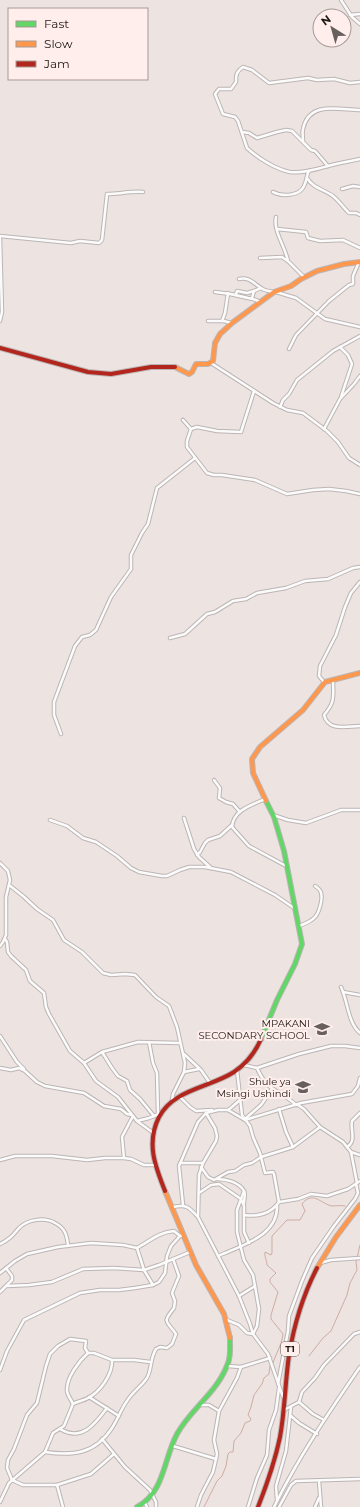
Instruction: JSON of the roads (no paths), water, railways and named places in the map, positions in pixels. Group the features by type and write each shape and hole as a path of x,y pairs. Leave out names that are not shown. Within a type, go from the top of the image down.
{"main road":[{"path":"0,348 74,369 111,374 157,366 175,367 189,374 192,372 196,364 211,363 214,358 216,339 232,323 275,292 291,286 304,277 317,271 344,264 360,262"},
{"path":"137,1507 146,1505 154,1495 159,1486 168,1457 182,1425 208,1396 228,1366 230,1343 227,1320 222,1308 197,1267 182,1235 173,1206 157,1165 152,1142 152,1132 159,1114 172,1101 195,1088 210,1083 237,1070 243,1065 257,1046 277,999 299,954 302,940 287,867 273,816 252,770 252,759 255,753 267,740 286,726 303,710 324,682 360,674"},
{"name":"T1","path":"258,1507 272,1470 279,1444 289,1357 304,1296 319,1263 336,1234 360,1205"}],"street":[{"path":"352,18 360,24"},
{"path":"360,82 350,83 334,79 317,80 308,78 269,83 252,70 243,67 237,73 236,82 231,89 222,89 215,94 223,114 237,119 247,148 268,162 289,172 309,170 360,159"},
{"path":"302,142 305,123 310,116 318,110 324,108 360,110"},
{"path":"242,132 249,133 257,138 286,130 292,131 328,166"},
{"path":"273,192 278,195 285,195 301,191 305,185 309,170"},
{"path":"307,178 310,184 322,189 336,199 349,212 356,213 360,216"},
{"path":"342,189 353,186 360,187"},
{"path":"0,322 2,312 0,237 99,243 102,240 107,194 123,194 135,191 143,192"},
{"path":"276,217 276,229 286,250 288,261"},
{"path":"276,229 306,232 308,238 320,241 343,240 360,248"},
{"path":"260,258 280,256 288,261 304,277"},
{"path":"289,349 296,335 332,299 348,285 353,284 353,276 360,262"},
{"path":"239,279 246,278 253,281 260,288 296,298 317,314 330,321 360,328"},
{"path":"236,294 237,291 247,293 260,288"},
{"path":"252,298 254,291"},
{"path":"215,292 236,294 252,298 260,302"},
{"path":"222,321 225,313 228,293"},
{"path":"208,321 232,323"},
{"path":"280,407 297,380 339,347 360,336"},
{"path":"324,429 340,398 352,364 348,355 339,347"},
{"path":"211,363 280,407 291,411 301,412 324,429 338,442 348,458 360,465"},
{"path":"340,398 360,376"},
{"path":"191,429 197,426 217,431 241,432 254,391"},
{"path":"183,420 191,429"},
{"path":"191,429 187,447 207,473 211,475 222,475 255,480 287,494 329,489 360,494"},
{"path":"61,734 54,716 54,702 73,650 80,639 92,634 96,630 111,597 131,569 131,555 148,524 157,488 195,458"},
{"path":"170,638 185,634 207,614 215,612 233,602 246,599 256,593 286,588 305,581 328,579 353,568 360,567"},
{"path":"324,682 319,676 320,666 336,634 348,600 360,582"},
{"path":"333,679 334,696 324,717 330,724 338,728 360,726"},
{"path":"214,780 220,788 219,798 233,804 240,812"},
{"path":"197,855 208,840 219,837 232,825 236,815 265,799"},
{"path":"273,816 306,823 342,810 360,810"},
{"path":"184,818 197,855 212,868"},
{"path":"50,820 67,826 83,838 99,844 131,868 139,872 167,876 189,867 212,868 236,873 295,908"},
{"path":"232,825 234,830 249,846 287,867"},
{"path":"0,863 8,871 10,876 6,897 5,939 7,942 7,949 11,956 26,970 30,981 44,993 46,1007 70,1051 84,1063 96,1081 118,1097 132,1116 152,1132"},
{"path":"9,885 42,913 53,920 64,940 82,952 103,973 111,975 132,974 145,984 156,997 170,1009 179,1032 185,1063 184,1072 172,1101"},
{"path":"299,926 314,918 317,914 321,903 322,894 315,886"},
{"path":"0,946 5,939"},
{"path":"341,987 353,1024 360,1033"},
{"path":"343,992 360,995"},
{"path":"0,1036 17,1062 37,1082 44,1086 84,1093 104,1106 121,1109 132,1116"},
{"path":"84,1063 102,1052 138,1042 180,1043"},
{"path":"137,1121 159,1114 158,1074 153,1063 149,1042"},
{"path":"243,1065 257,1068 298,1054 340,1045 360,1048"},
{"path":"102,1052 118,1076 127,1081 130,1090 140,1099 154,1116"},
{"path":"182,1052 200,1068 210,1083"},
{"path":"0,1068 11,1070 19,1068 25,1071"},
{"path":"184,1072 200,1068"},
{"path":"248,1507 257,1478 267,1455 269,1430 276,1410 289,1316 312,1258 358,1193 358,1183 351,1152 347,1147 341,1141 320,1127 304,1109 286,1096 272,1089 264,1081 257,1068"},
{"path":"237,1070 242,1115 250,1126 265,1173 273,1172 274,1174 279,1202 277,1205 260,1215 244,1215"},
{"path":"179,1096 190,1108 196,1111 228,1110 245,1119 297,1104 352,1094 358,1086 360,1078"},
{"path":"245,1119 261,1105 272,1089"},
{"path":"228,1110 241,1099"},
{"path":"279,1109 286,1132 293,1147"},
{"path":"183,1205 179,1169 180,1162 198,1122 206,1113 218,1110"},
{"path":"198,1217 198,1181 201,1167 216,1141 217,1136 215,1128 206,1113"},
{"path":"347,1147 353,1141 351,1123 360,1113"},
{"path":"124,1158 122,1137 132,1116"},
{"path":"217,1179 228,1172 252,1163 261,1157 293,1147 320,1127"},
{"path":"351,1152 360,1156"},
{"path":"0,1160 15,1156 52,1156 87,1160 124,1158 131,1159 144,1165 157,1165"},
{"path":"180,1162 203,1163"},
{"path":"201,1167 210,1179 230,1181 244,1191"},
{"path":"279,1202 287,1202 312,1194 328,1196 346,1190 358,1183"},
{"path":"199,1193 211,1185 219,1184 240,1199 244,1204"},
{"path":"244,1191 237,1210 236,1232 244,1260 253,1275 255,1286 259,1310 257,1326 253,1334"},
{"path":"244,1191 244,1232 249,1243"},
{"path":"173,1206 183,1205 198,1217 240,1296 253,1334 270,1358 284,1400"},
{"path":"218,1256 257,1239 269,1229 276,1216 277,1205"},
{"path":"0,1244 14,1236 20,1228 26,1224 38,1220 44,1220 56,1223 64,1229 68,1238 68,1246"},
{"path":"0,1273 27,1254 91,1243 123,1245 137,1248 155,1236 165,1232 174,1231 182,1235 171,1246 166,1262 165,1273 162,1278 153,1285 119,1290 85,1292 27,1317 22,1322 0,1370"},
{"path":"137,1248 144,1270 153,1285"},
{"path":"7,1286 29,1286 52,1282 83,1269 114,1268 144,1270 190,1252"},
{"path":"319,1263 331,1260 360,1258"},
{"path":"45,1452 77,1453 88,1450 102,1439 112,1428 128,1399 147,1378 150,1362 156,1349 160,1347 168,1348 172,1344 176,1336 168,1325 166,1319 174,1308 175,1301 173,1291 179,1276 173,1259"},
{"path":"0,1292 11,1282 12,1278 6,1268"},
{"path":"240,1296 255,1286"},
{"path":"227,1320 239,1325 247,1333 253,1334"},
{"path":"284,1410 299,1402 302,1392 315,1378 324,1365 354,1334 360,1332"},
{"path":"12,1480 7,1468 8,1460 14,1449 27,1415 37,1403 50,1354 58,1346 73,1338 86,1341 85,1348 88,1353"},
{"path":"88,1353 94,1353 112,1360 150,1362"},
{"path":"73,1404 66,1390 78,1365 88,1353"},
{"path":"228,1366 241,1368 270,1358"},
{"path":"0,1502 6,1488 12,1480 45,1452 53,1434 66,1422 73,1404 90,1397 106,1380 112,1368 112,1360"},
{"path":"274,1507 290,1475 317,1434 324,1420 360,1367"},
{"path":"197,1507 201,1495 213,1472 216,1459 217,1454 214,1440 219,1411 241,1368"},
{"path":"208,1396 209,1405"},
{"path":"90,1397 118,1416"},
{"path":"299,1402 313,1414 324,1420"},
{"path":"200,1406 209,1405 219,1411"},
{"path":"277,1501 276,1486 286,1451 291,1407"},
{"path":"60,1429 67,1434 82,1432 96,1422 108,1408"},
{"path":"291,1415 299,1423 317,1434"},
{"path":"102,1439 114,1454 154,1495 156,1507"},
{"path":"173,1446 216,1459"},
{"path":"12,1480 29,1485 57,1485 91,1474 114,1454"},
{"path":"279,1507 293,1482 360,1479"},
{"path":"319,1481 321,1507"},
{"path":"57,1485 63,1507"},
{"path":"315,1507 320,1495"}],"waterway":[{"path":"204,1507 217,1481 222,1476 226,1466 228,1454 233,1452 234,1441 241,1433 245,1423 251,1419 248,1415 254,1395 262,1384 264,1378 269,1374 270,1366 272,1366 280,1346 283,1334 271,1319 278,1292 270,1282 270,1279 276,1273 267,1265 265,1254 265,1252 271,1255 272,1253 272,1236 287,1220 300,1220 305,1211 302,1204 310,1198 317,1199 332,1206 345,1206"},
{"path":"309,1356 323,1338 331,1331 347,1295 350,1283 357,1270 356,1262 360,1245"}],"place":[{"name":"MPAKANI SECONDARY SCHOOL","path":"322,1029"},
{"name":"Shule ya Msingi Ushindi","path":"303,1087"}]}
